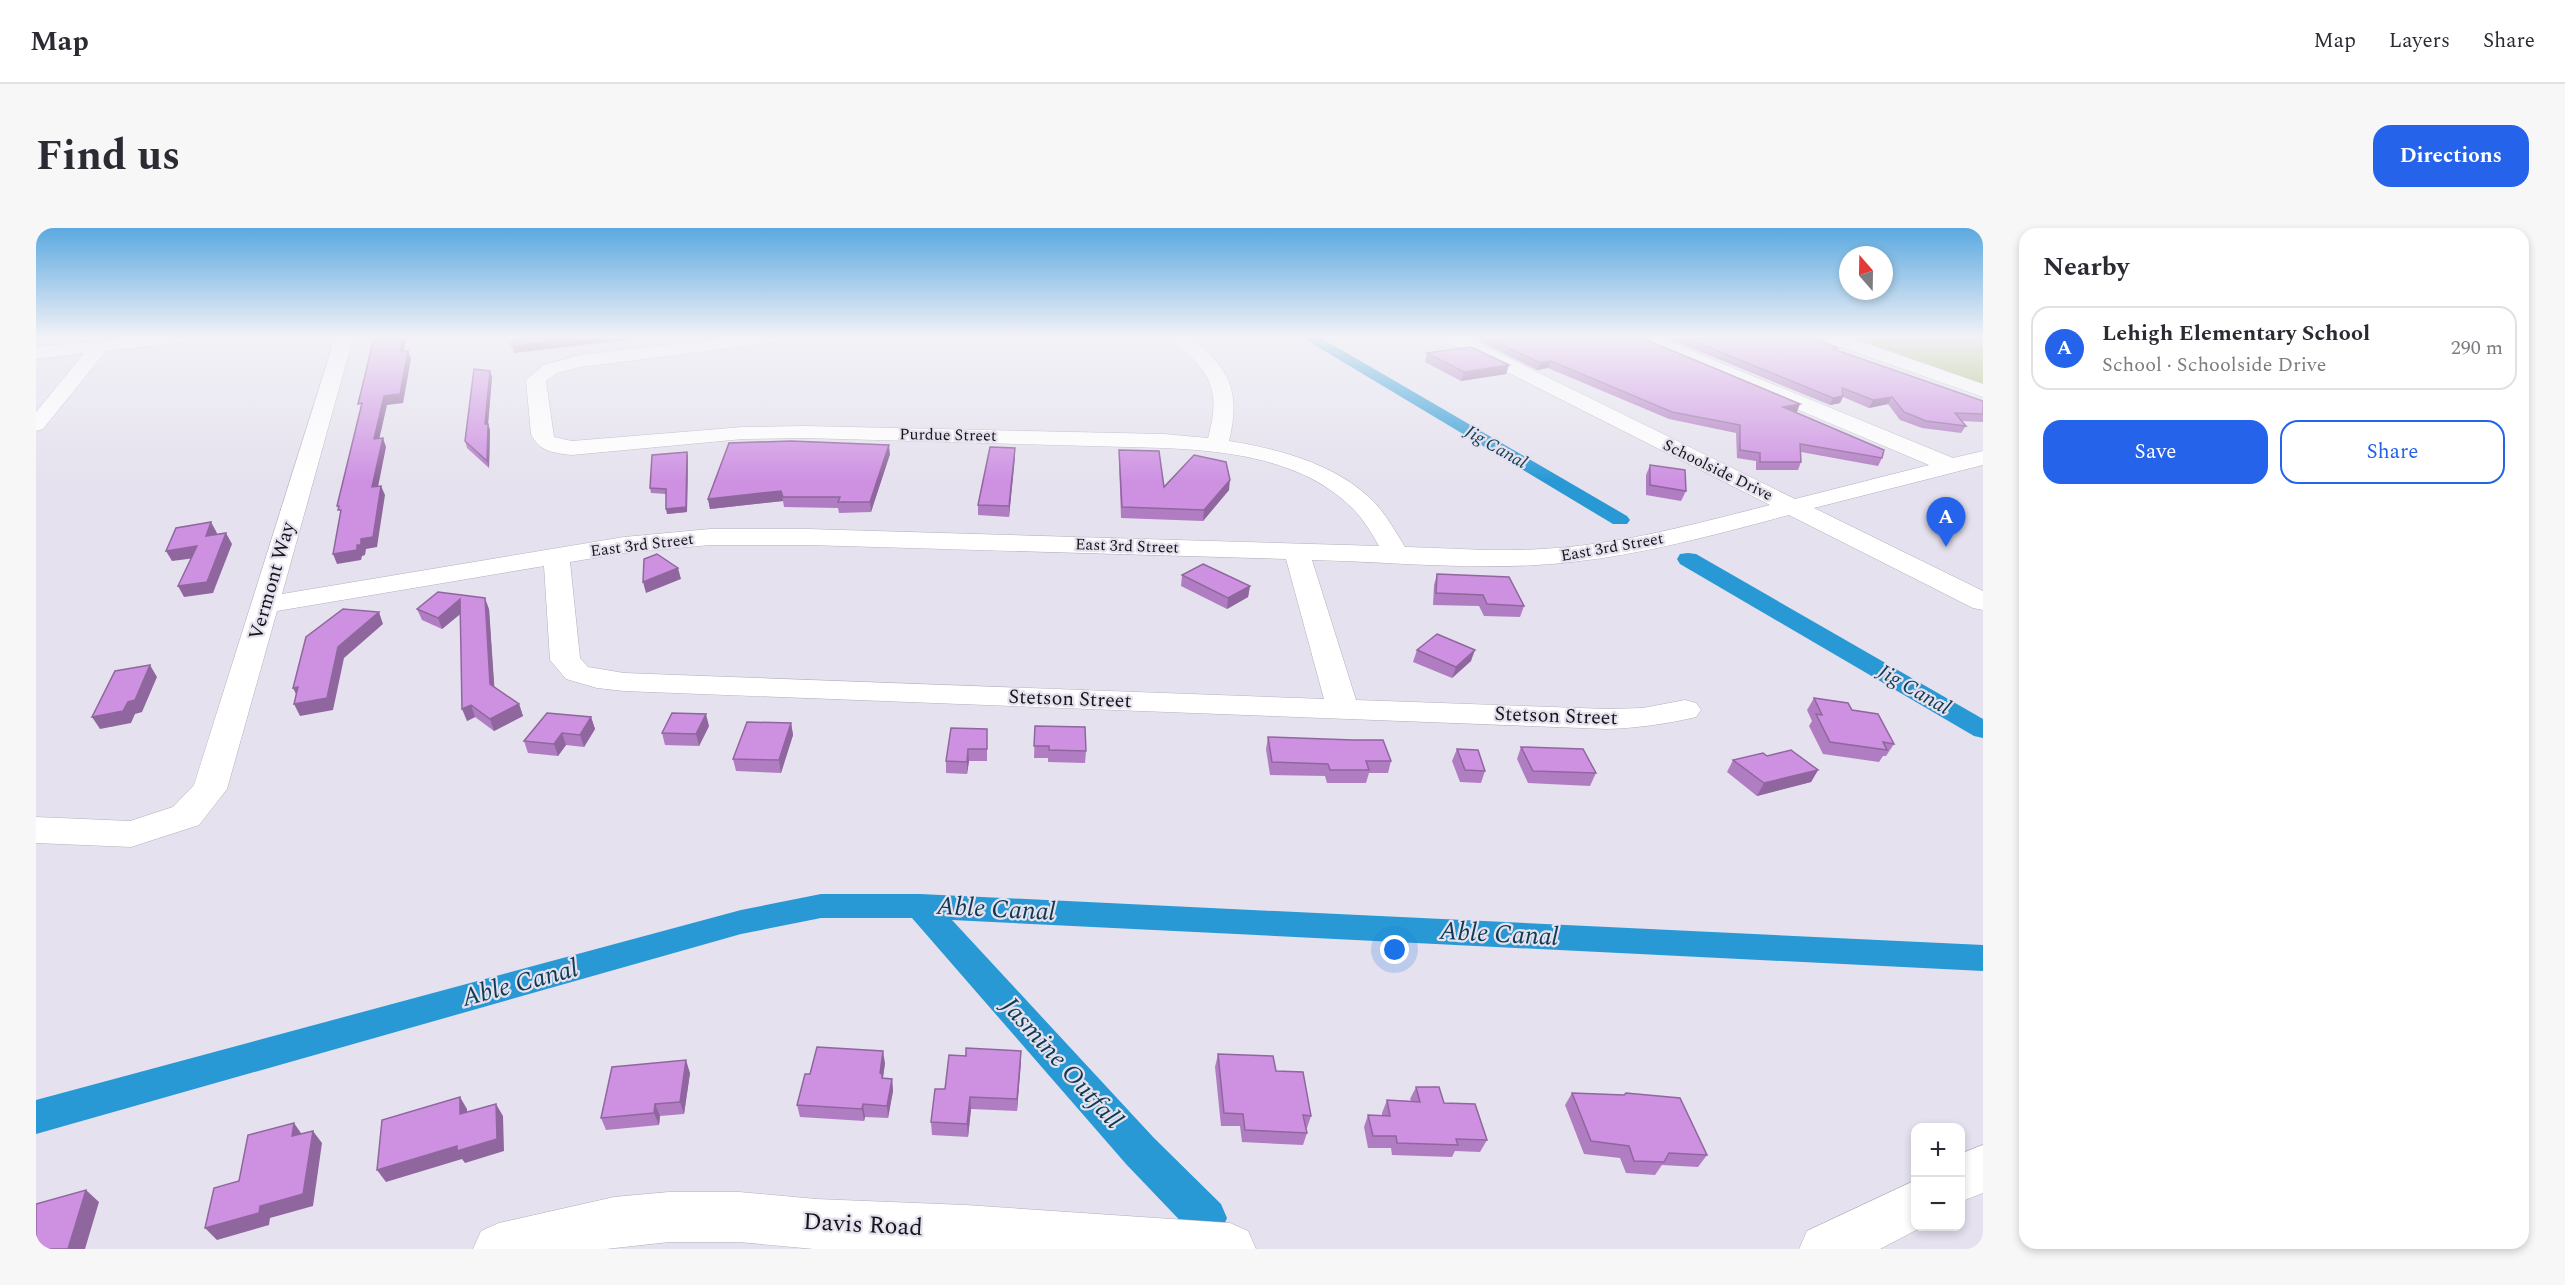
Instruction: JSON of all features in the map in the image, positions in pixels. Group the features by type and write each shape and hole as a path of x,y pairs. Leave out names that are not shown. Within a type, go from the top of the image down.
{"street":[{"path":"36,425 68,386"},
{"name":"Vermont Way","path":"36,830 131,834 186,816 210,789 330,386"},
{"name":"Purdue Street","path":"537,386 542,434 545,441 555,446 572,448 669,438 795,432 1164,441 1217,445 1285,461 1337,485 1363,505 1380,527 1396,555"},
{"path":"1217,445 1225,417 1226,400 1222,386"},
{"name":"Schoolside Drive","path":"1549,386 1983,602"},
{"path":"1759,386 1952,466"},
{"path":"1965,386 1983,392"},
{"name":"East 3rd Street","path":"265,605 624,545 680,539 749,536 1511,558 1567,557 1624,548 1983,458"},
{"path":"1297,552 1343,708"},
{"name":"Stetson Street","path":"556,557 565,660 577,673 597,679 624,682 1607,719 1643,718 1685,710"},
{"path":"1964,1177 1983,1168"},
{"path":"1825,1249 1911,1206"},
{"name":"Davis Road","path":"499,1249 614,1222 669,1217 739,1217 814,1237 965,1230 1230,1249"}],"building":[{"path":"362,386 402,386 400,394 384,396 374,439 383,438 372,487 381,486 373,537 361,539 361,545 357,545 357,550 333,554 341,510 338,510 339,506 337,506 362,403 358,404"},
{"path":"472,386 489,386 485,424 488,424 487,461 465,441"},
{"path":"1609,386 1756,386 1800,404 1783,407 1884,450 1882,458 1800,444 1801,462 1760,462 1760,453 1740,450 1740,425 1672,412"},
{"path":"1803,386 1939,386 1983,401 1983,414 1955,413 1966,426 1926,421 1904,412 1892,397 1873,400 1842,388 1843,396 1833,398"},
{"path":"791,441 889,445 870,502 838,502 840,497 783,497 781,491 708,499 729,443"},
{"path":"990,447 1015,448 1009,506 978,505"},
{"path":"1119,450 1159,451 1164,487 1194,455 1226,462 1230,480 1204,510 1122,507"},
{"path":"687,452 686,507 666,509 666,489 650,488 652,455"},
{"path":"1650,465 1685,470 1686,491 1650,485"},
{"path":"211,522 206,536 226,533 207,582 178,586 197,546 166,551 176,528"},
{"path":"657,554 678,568 643,582 644,559"},
{"path":"1203,564 1250,586 1228,598 1182,575"},
{"path":"1437,574 1509,577 1524,606 1487,604 1483,595 1436,593"},
{"path":"438,592 485,598 490,684 519,704 490,719 471,705 462,709 460,599 438,618 417,609"},
{"path":"343,609 379,612 338,647 327,698 294,704 298,687 293,688 306,637"},
{"path":"1437,634 1475,650 1456,667 1417,650"},
{"path":"150,665 135,700 128,702 123,711 92,717 115,671"},
{"path":"1814,698 1848,703 1852,710 1878,714 1894,744 1883,742 1887,750 1830,742 1816,714 1822,715"},
{"path":"547,713 591,717 580,735 562,733 554,744 524,741"},
{"path":"672,713 706,714 696,734 662,733"},
{"path":"747,722 791,723 779,760 733,759"},
{"path":"1035,726 1085,727 1086,751 1049,750 1049,746 1034,746"},
{"path":"951,728 987,729 987,749 968,749 967,762 946,761"},
{"path":"1268,737 1383,740 1391,761 1366,761 1369,770 1330,770 1328,764 1272,762"},
{"path":"1521,747 1583,749 1596,773 1533,771"},
{"path":"1457,749 1478,750 1485,771 1465,770"},
{"path":"1791,750 1818,770 1764,783 1733,760 1763,753 1767,756"},
{"path":"817,1047 883,1051 880,1073 882,1078 892,1079 887,1106 863,1104 862,1109 797,1105 805,1074 810,1074"},
{"path":"966,1048 1021,1051 1017,1099 970,1097 967,1124 931,1122 935,1089 945,1089 949,1055 966,1056"},
{"path":"1218,1054 1273,1056 1276,1071 1303,1072 1311,1116 1303,1115 1307,1133 1245,1130 1243,1114 1224,1113"},
{"path":"686,1060 680,1102 655,1104 654,1113 601,1118 612,1067"},
{"path":"1416,1087 1439,1087 1444,1103 1475,1104 1487,1140 1456,1139 1458,1145 1397,1143 1396,1136 1373,1136 1368,1115 1390,1116 1387,1100 1420,1102"},
{"path":"1572,1093 1624,1095 1626,1093 1680,1098 1707,1155 1669,1153 1664,1162 1634,1161 1629,1146 1591,1141"},
{"path":"460,1097 460,1114 496,1104 497,1139 457,1151 457,1146 377,1170 382,1120"},
{"path":"294,1123 292,1136 313,1131 303,1194 260,1206 259,1213 205,1228 214,1188 239,1181 248,1135"},
{"path":"86,1190 68,1249 36,1249 36,1204"}],"waterway":[{"name":"Jig Canal","path":"1391,386 1620,520"},
{"name":"Jig Canal","path":"1688,559 1983,730"},
{"name":"Able Canal","path":"36,1117 741,922 821,906 920,906"},
{"name":"Able Canal","path":"920,906 1983,958"},
{"name":"Jasmine Outfall","path":"920,906 1140,1151 1206,1218"}],"place":[{"name":"Lehigh Elementary School","path":"1946,547"}]}
